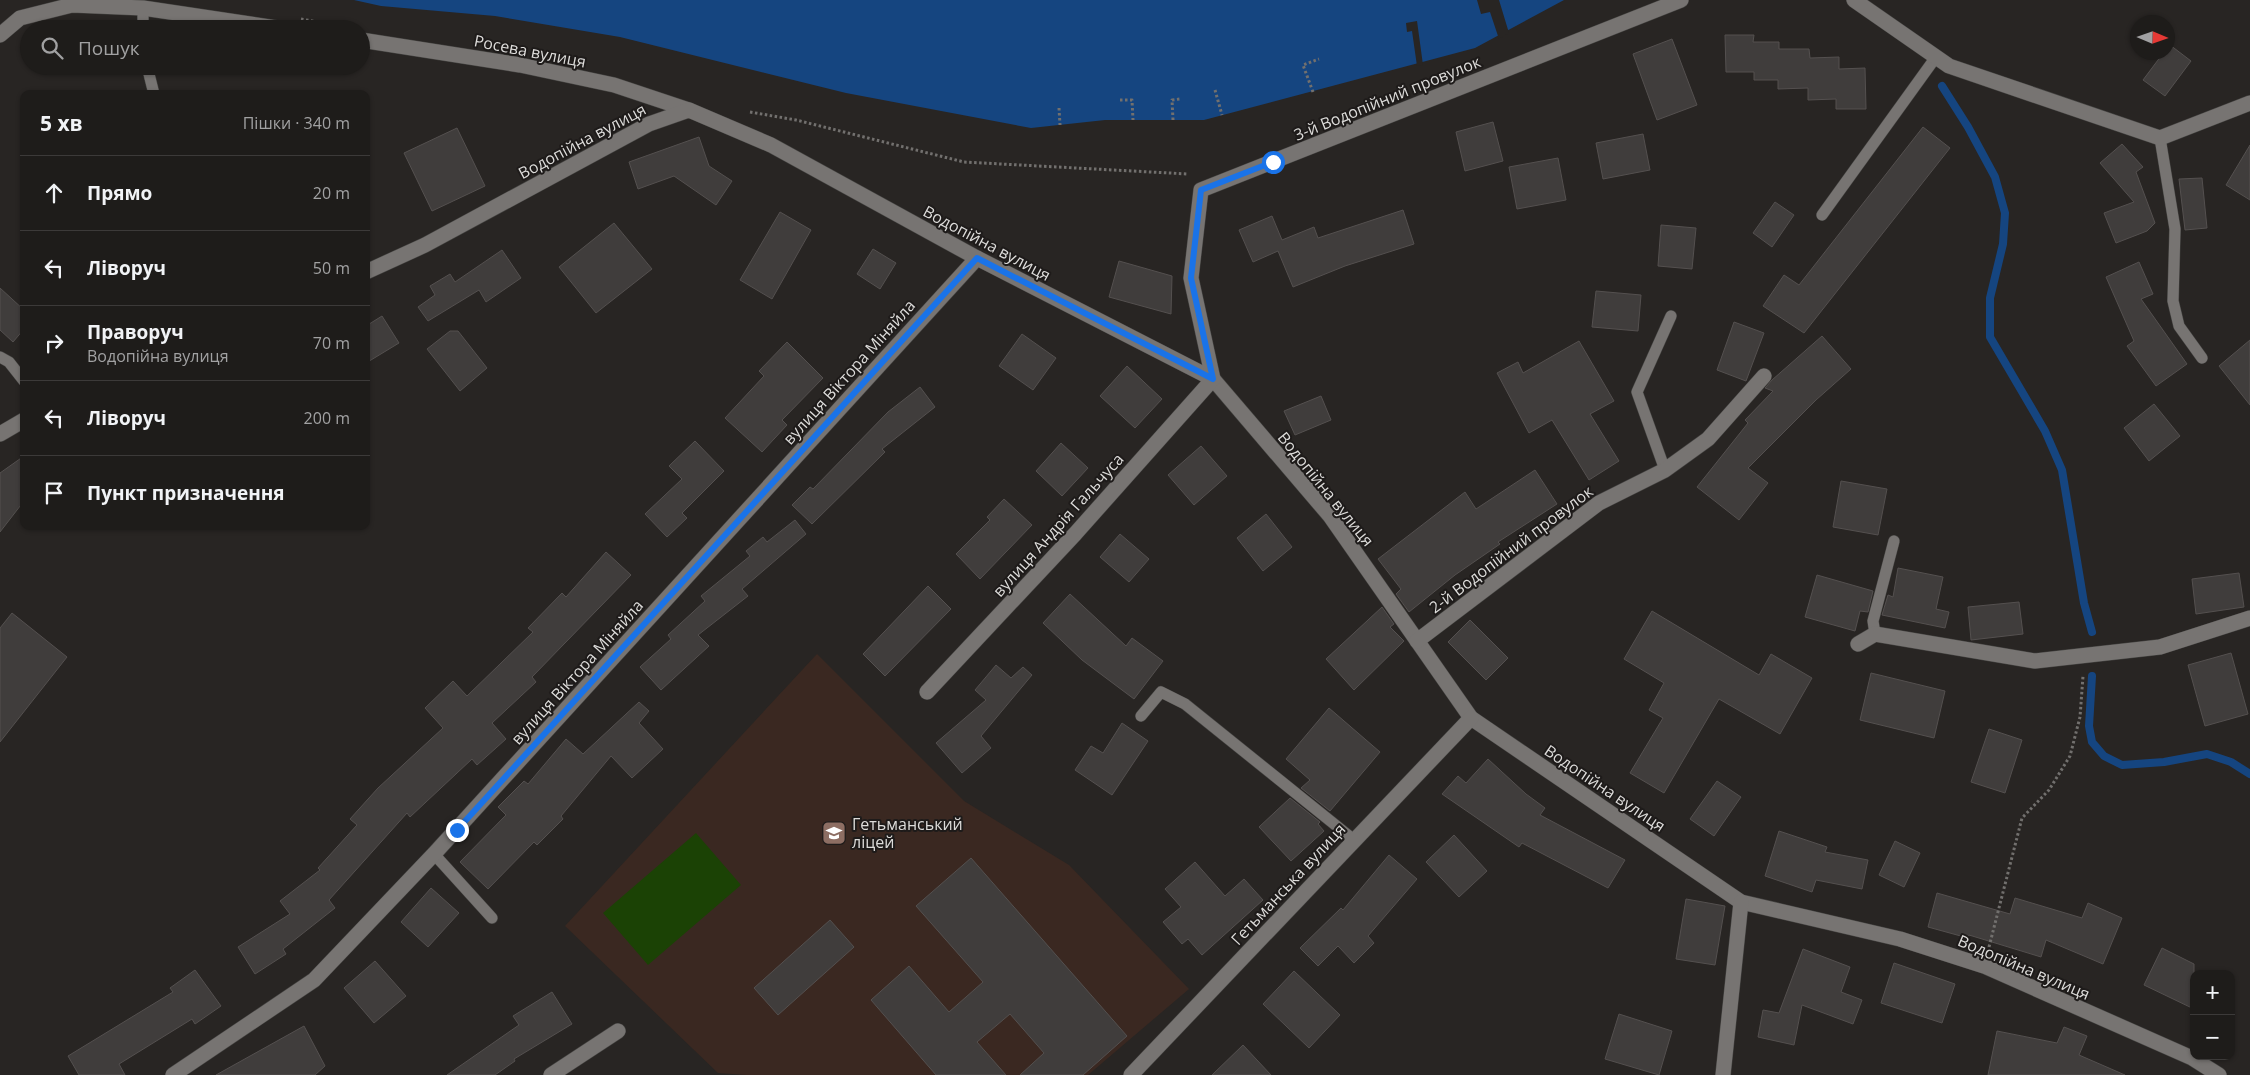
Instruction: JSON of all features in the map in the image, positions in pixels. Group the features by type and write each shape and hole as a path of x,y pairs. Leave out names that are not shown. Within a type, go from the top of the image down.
{"street":[{"name":"3-й Водопійний провулок","path":"1213,379 1191,278 1201,190 1681,0"},
{"path":"1854,0 1949,66 2160,138 2250,103"},
{"path":"0,35 20,18 72,5 142,8 223,20"},
{"name":"Росева вулиця","path":"370,41 520,65 614,85 689,110"},
{"name":"Водопійна вулиця","path":"370,270 425,245 649,124 689,110 771,145 977,258 1213,379 1330,516 1471,718 1741,902 1900,939 1984,966 2192,1058 2219,1075"},
{"name":"вулиця Віктора Міняйла","path":"173,1075 314,980 434,854 977,258"},
{"name":"2-й Водопійний провулок","path":"1417,640 1599,503 1665,470 1708,439 1764,376"},
{"name":"вулиця Андрія Гальчуса","path":"927,692 1075,534 1213,379"},
{"path":"0,434 20,422"},
{"path":"1858,644 1876,634 2035,661 2160,647 2250,618"},
{"name":"Гетьманська вулиця","path":"1131,1075 1471,718"},
{"path":"1723,1075 1741,902"},
{"path":"552,1075 618,1032"}],"lane":[{"path":"142,8 143,20"},
{"path":"1822,215 1936,57"},
{"path":"149,75 153,90"},
{"path":"2160,138 2175,229 2173,301 2179,326 2202,358"},
{"path":"1665,470 1637,392 1672,316"},
{"path":"0,357 9,362 20,376"},
{"path":"1876,634 1873,621 1894,541"},
{"path":"1141,716 1161,692 1185,704 1354,840"},
{"path":"434,854 492,918"}],"path":[{"path":"1313,92 1303,65 1319,59"},
{"path":"1215,90 1222,115"},
{"path":"1174,120 1172,100 1180,99"},
{"path":"1120,100 1132,100 1133,120"},
{"path":"1059,108 1060,125"},
{"path":"741,110 796,120 964,162 1181,175 1194,173"},
{"path":"1984,966 2022,818 2049,790 2070,756 2080,716 2084,655"}],"shaded area":[{"name":"Гетьманський ліцей","path":"817,654 964,801 1069,865 1189,989 1088,1075 746,1075 718,1073 565,926"}],"green space":[{"path":"696,833 741,885 648,965 603,913"}],"water":[{"path":"354,0 1564,0 1475,48 1204,120 1105,120 1031,128 846,93 620,37 495,16 381,6"}],"pier":[{"path":"1477,0 1499,0 1509,33 1499,39 1490,12 1481,14"},
{"path":"1417,21 1423,65 1417,66 1412,31 1407,32 1406,23"}],"building":[{"path":"1725,35 1754,35 1753,42 1779,42 1779,49 1809,49 1810,58 1839,57 1839,69 1865,68 1866,109 1836,109 1836,99 1808,100 1808,88 1778,89 1778,80 1754,80 1754,72 1726,72"},
{"path":"1672,39 1697,105 1657,120 1633,54"},
{"path":"2175,49 2191,61 2165,96 2143,80 2158,60 2175,60"},
{"path":"1493,122 1503,161 1465,171 1456,132"},
{"path":"1923,127 1950,148 1804,333 1763,306 1784,275 1799,285"},
{"path":"457,128 485,186 432,211 404,153"},
{"path":"1643,134 1650,170 1603,179 1596,143"},
{"path":"699,137 709,166 732,181 716,205 674,176 638,189 629,162"},
{"path":"2122,144 2143,167 2136,172 2155,223 2147,231 2116,243 2104,213 2134,202 2100,163"},
{"path":"2250,145 2250,200 2226,185"},
{"path":"1558,158 1566,200 1517,209 1509,167"},
{"path":"2202,178 2207,228 2185,230 2179,179"},
{"path":"1775,202 1794,215 1772,247 1753,233"},
{"path":"1403,210 1414,244 1345,266 1293,287 1278,251 1253,262 1239,230 1272,216 1282,240 1314,227 1318,238"},
{"path":"780,212 811,230 772,299 740,280"},
{"path":"614,223 652,269 596,313 559,267"},
{"path":"1661,225 1696,228 1692,269 1658,266"},
{"path":"873,249 896,263 880,289 857,274"},
{"path":"502,250 521,278 486,302 479,290 428,321 418,307 435,295 430,286 450,274 455,282"},
{"path":"1119,261 1172,276 1171,314 1109,297"},
{"path":"2139,262 2153,294 2141,299 2187,364 2156,386 2127,346 2134,341 2106,277"},
{"path":"0,288 20,306 20,334 13,342 0,330"},
{"path":"1596,291 1641,295 1638,331 1592,327"},
{"path":"382,316 399,343 370,361 370,324"},
{"path":"1734,322 1764,333 1746,381 1717,370"},
{"path":"450,331 458,331 487,368 460,391 427,349"},
{"path":"1022,334 1056,358 1033,390 999,366"},
{"path":"1822,336 1851,369 1816,400 1748,468 1768,483 1739,520 1697,487 1748,423 1745,420 1773,391 1765,388"},
{"path":"2250,340 2250,405 2219,366"},
{"path":"1579,341 1614,401 1590,414 1619,461 1589,480 1552,420 1529,433 1497,373 1518,362 1523,373"},
{"path":"787,342 823,378 782,420 787,425 762,452 725,418 764,376 759,371"},
{"path":"1127,366 1162,399 1135,428 1100,396"},
{"path":"920,387 935,407 882,449 885,452 812,524 792,505 810,487 813,489 888,412"},
{"path":"1321,396 1331,420 1295,435 1284,411"},
{"path":"2154,404 2180,436 2149,461 2124,428"},
{"path":"695,441 724,471 682,513 687,518 667,537 645,514 682,479 669,466"},
{"path":"1061,443 1088,468 1062,496 1036,471"},
{"path":"1201,446 1227,476 1194,505 1168,475"},
{"path":"20,459 20,506 0,532 0,473"},
{"path":"1535,470 1557,504 1498,542 1500,544 1455,575 1409,612 1396,594 1401,589 1378,559 1465,492 1476,509"},
{"path":"1841,481 1887,489 1878,535 1833,527"},
{"path":"1004,499 1032,525 980,579 956,554 990,520 987,517"},
{"path":"1266,514 1292,547 1263,571 1237,538"},
{"path":"795,520 806,534 742,589 748,596 698,635 709,646 661,690 640,667 671,639 668,635 705,601 701,596 750,556 746,551 763,537 767,542"},
{"path":"1120,534 1149,559 1129,582 1100,557"},
{"path":"606,552 631,575 532,677 536,682 492,723 506,739 477,765 472,759 410,817 407,813 329,900 335,908 283,949 286,954 255,974 238,947 290,914 280,901 320,870 318,868 357,825 350,819 378,788 443,728 425,708 453,681 467,696 533,632 528,628 562,593 566,597"},
{"path":"1898,568 1943,577 1936,609 1949,612 1945,628 1882,615 1888,595 1893,597"},
{"path":"2239,573 2244,607 2196,614 2192,579"},
{"path":"1817,575 1873,591 1868,612 1860,611 1855,631 1805,617"},
{"path":"928,586 951,609 885,676 863,654"},
{"path":"1070,594 1126,646 1132,638 1163,661 1134,699 1082,660 1043,623"},
{"path":"2019,602 2023,634 1971,640 1968,607"},
{"path":"1382,607 1394,624 1390,627 1404,641 1354,690 1326,659"},
{"path":"1652,611 1759,675 1771,654 1812,678 1780,734 1719,699 1664,793 1630,773 1663,718 1649,710 1664,683 1624,659"},
{"path":"12,613 67,657 0,742 0,628"},
{"path":"1470,620 1508,658 1486,680 1448,642"},
{"path":"2231,653 2248,714 2205,726 2188,665"},
{"path":"996,665 1011,678 1023,667 1032,675 981,736 991,748 962,773 936,743 986,700 975,690"},
{"path":"1871,673 1945,691 1934,738 1860,720"},
{"path":"639,702 649,711 639,723 663,749 632,778 611,756 561,816 563,819 537,845 534,842 488,889 460,862 506,815 498,807 524,781 528,784 566,739 583,754"},
{"path":"1329,708 1380,752 1330,811 1301,788 1310,780 1286,759"},
{"path":"1122,723 1148,741 1112,795 1075,770 1091,746 1103,753"},
{"path":"1989,729 2022,740 2005,793 1971,782"},
{"path":"1488,759 1526,794 1545,808 1540,815 1625,860 1608,888 1522,843 1519,847 1442,794 1458,776 1466,783"},
{"path":"1717,781 1741,797 1714,836 1690,819"},
{"path":"1290,798 1320,822 1318,824 1324,831 1291,861 1259,827"},
{"path":"1779,831 1827,847 1825,852 1868,860 1862,889 1816,880 1812,892 1765,876"},
{"path":"1454,835 1487,871 1459,897 1426,862"},
{"path":"1895,841 1920,853 1904,887 1879,875"},
{"path":"1389,855 1417,879 1368,936 1374,943 1354,963 1338,946 1318,966 1300,948 1341,908 1343,910"},
{"path":"971,858 1127,1036 1083,1075 1020,1075 1044,1053 1010,1014 977,1042 1006,1075 936,1075 871,1000 909,966 949,1012 983,982 916,906"},
{"path":"1195,862 1225,896 1244,879 1263,900 1202,955 1188,939 1182,944 1163,922 1181,907 1165,889"},
{"path":"431,888 459,913 428,947 401,922"},
{"path":"1937,893 2010,914 2015,898 2082,918 2088,903 2122,918 2103,964 2046,940 2041,957 1969,935 1968,938 1928,927"},
{"path":"1686,899 1725,906 1715,965 1676,959"},
{"path":"830,920 854,947 778,1015 754,988"},
{"path":"2162,948 2194,964 2194,970 2190,970 2190,1007 2144,985"},
{"path":"1803,949 1850,967 1841,992 1862,1000 1853,1024 1802,1005 1794,1045 1758,1037 1763,1010 1779,1013"},
{"path":"375,961 406,996 374,1023 344,988"},
{"path":"1894,963 1955,984 1942,1023 1881,1003"},
{"path":"195,970 221,1006 195,1024 192,1019 119,1064 125,1075 79,1075 68,1056 173,992 170,988"},
{"path":"1294,971 1340,1015 1309,1048 1263,1004"},
{"path":"552,992 572,1024 514,1059 515,1061 495,1075 447,1075 519,1025 513,1016"},
{"path":"1619,1014 1672,1031 1659,1075 1605,1059"},
{"path":"304,1026 325,1066 315,1075 216,1075"},
{"path":"2064,1027 2087,1036 2079,1055 2125,1075 1988,1075 1997,1031 2057,1043"},
{"path":"1243,1045 1271,1075 1212,1075"}],"waterway":[{"path":"1942,86 1968,127 1995,177 2005,213 2003,244 1990,298 1990,337 2045,431 2062,470 2084,603 2092,632"},
{"path":"2092,676 2089,726 2092,742 2104,756 2122,765 2164,762 2207,754 2231,762 2250,774"}],"place":[{"name":"Гетьманський ліцей","path":"834,833"}],"route":[{"path":"457,830 977,258 1213,379 1191,278 1201,190 1273,162"}]}
